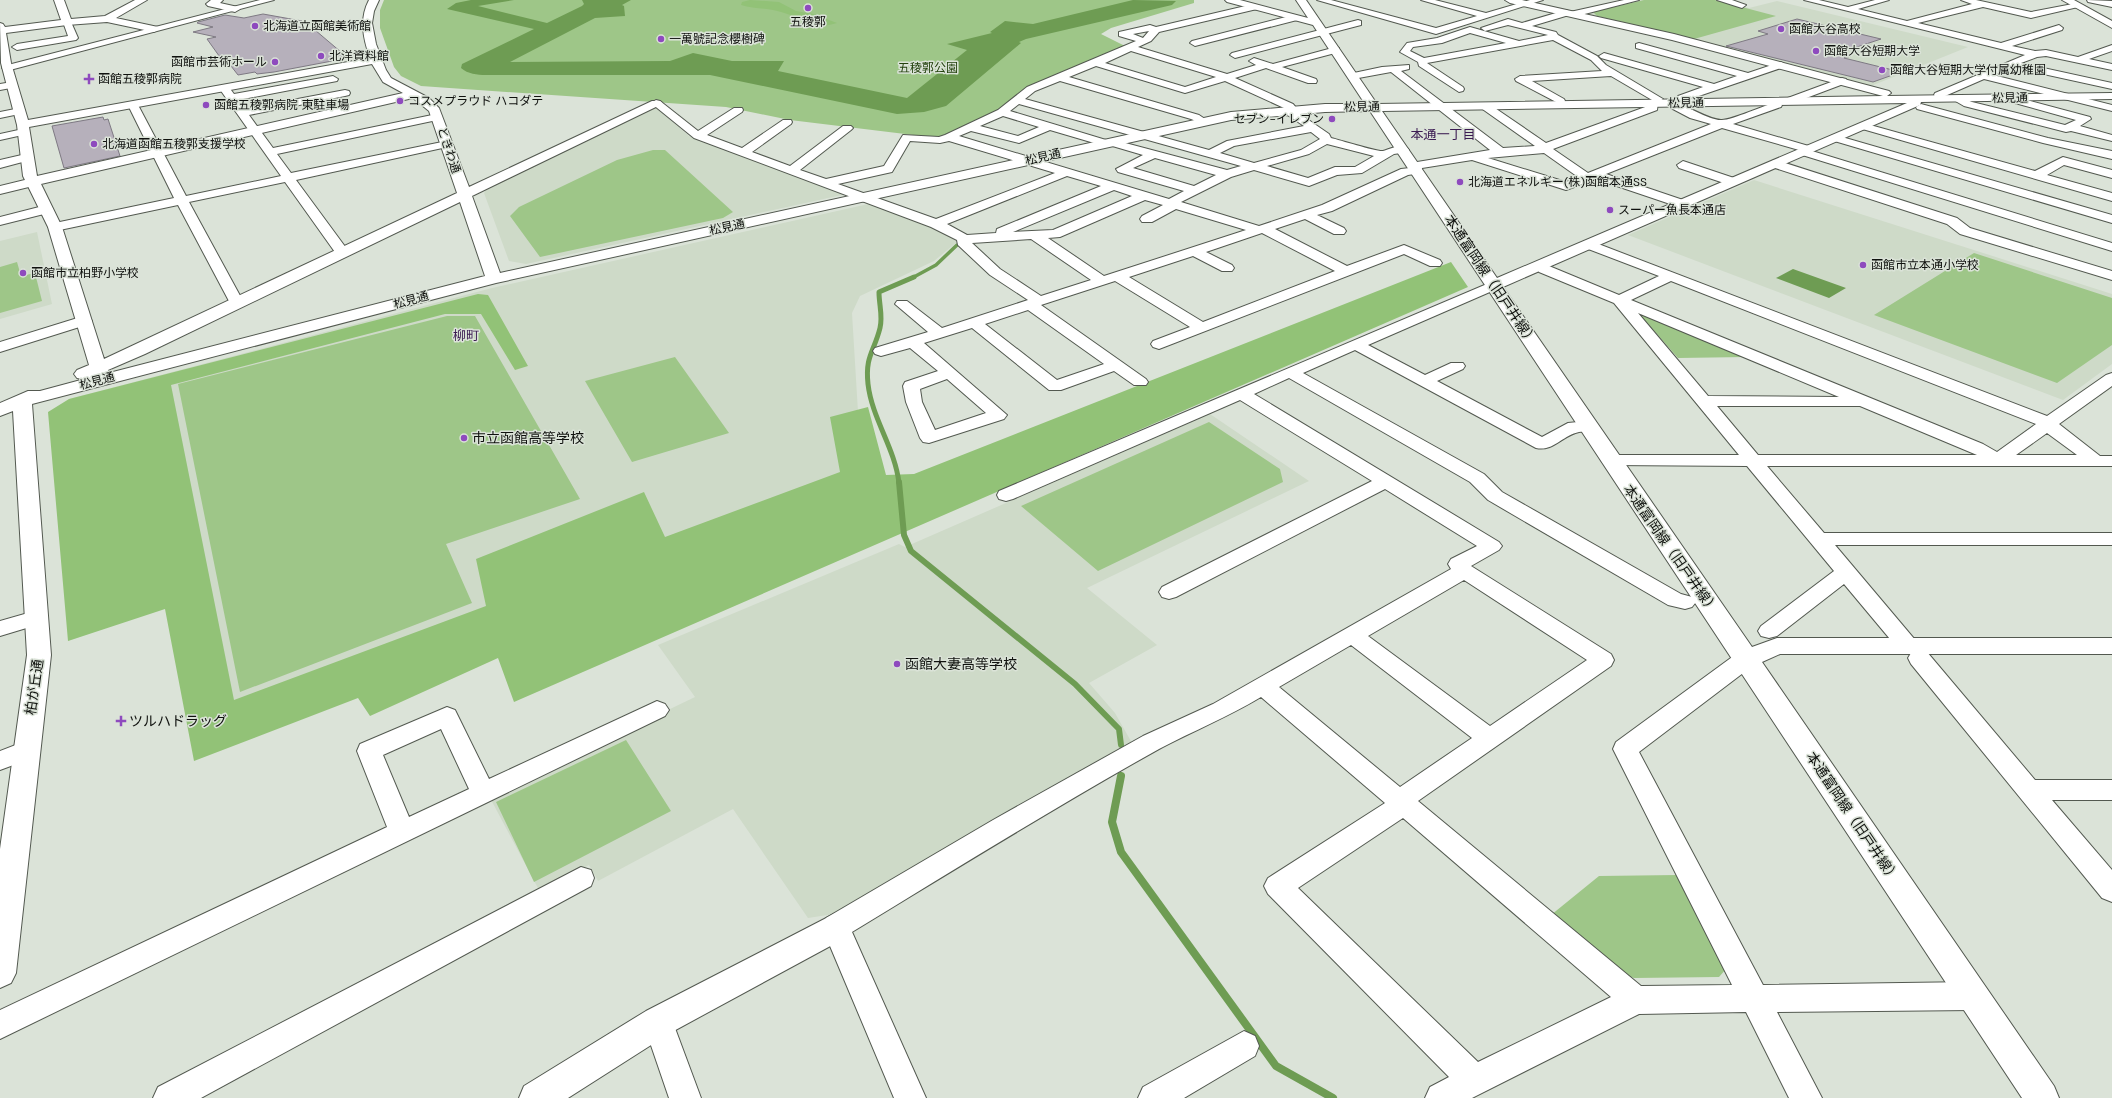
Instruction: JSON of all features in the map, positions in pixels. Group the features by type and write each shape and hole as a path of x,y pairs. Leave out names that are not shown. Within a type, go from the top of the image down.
{"street":[{"path":"7,50 73,38 59,0"},
{"path":"107,19 142,0"},
{"path":"218,0 211,4 235,9"},
{"path":"3,69 270,0"},
{"name":"ときわ通","path":"374,0 370,9 367,25 376,60 386,79 415,94 431,105 438,117 494,279"},
{"path":"1230,0 1254,7"},
{"path":"1321,0 1436,31"},
{"path":"1425,0 1487,16"},
{"path":"1510,0 1574,17 1674,37 1842,81 1909,106 2067,156"},
{"path":"1399,41 1539,0"},
{"path":"1522,26 1574,17 1635,0"},
{"path":"1721,0 1743,3"},
{"path":"1808,0 2035,54"},
{"path":"1863,0 1874,3"},
{"path":"1848,9 1885,0"},
{"path":"1965,0 2031,15 2071,2 2112,25"},
{"path":"1907,24 1999,0"},
{"path":"2091,0 2112,4"},
{"path":"1144,41 1122,34 1150,28 1156,30 1182,24 1208,15 1254,7 1298,9"},
{"path":"1195,43 1247,30 1298,9"},
{"name":"本通富岡線（旧戸井線）","path":"1298,9 1320,26 1373,107 1405,160 1494,285 1610,460 1747,658 2042,1098"},
{"path":"1962,9 2024,23"},
{"path":"1208,15 1247,30"},
{"path":"100,374 48,209 33,182 26,158 21,118 6,86 3,69 7,50 1,28 107,19 154,28"},
{"path":"1446,19 1461,23"},
{"path":"1475,31 1508,22 1556,34 1599,57 1713,87"},
{"path":"1298,88 1312,81 1235,55 1320,26 1358,23"},
{"path":"1182,24 1221,36"},
{"path":"2002,46 2059,28"},
{"path":"825,183 888,169 907,137 940,140 949,137 1002,112 1031,89 1131,48 1151,37 1156,30"},
{"path":"1459,89 1405,52 1410,45 1439,41 1470,30 1520,44"},
{"path":"1962,37 1981,32"},
{"path":"1353,76 1520,44 1556,34"},
{"path":"1599,57 1674,37"},
{"path":"1131,48 1225,77 1257,90 1289,106 1290,110 1312,128 1325,136 1326,140"},
{"path":"1632,48 1748,76"},
{"path":"2078,60 2112,48"},
{"path":"1185,90 1225,77 1336,50"},
{"path":"1942,99 1939,95 2035,54 2046,53 2112,67"},
{"path":"1017,100 1309,182 1335,171 1358,170 1405,160 1471,156 1545,148 1653,108 1656,101 1612,73 1599,57"},
{"path":"0,116 21,118 133,105 376,60"},
{"path":"1096,63 1205,96"},
{"path":"2011,64 2112,86"},
{"path":"1781,65 1682,98 1681,104 1694,116 1976,206 2112,247"},
{"path":"323,69 360,107"},
{"path":"1393,69 1500,152"},
{"path":"1560,101 1520,79 1612,73"},
{"path":"1983,76 2112,108"},
{"path":"1060,78 1171,110 1203,121"},
{"path":"231,98 333,79"},
{"path":"1471,156 1566,186 1590,175 1722,124 1842,81"},
{"path":"224,88 342,252"},
{"path":"241,113 345,93"},
{"path":"1267,96 1285,93"},
{"path":"0,190 415,94"},
{"name":"松見通","path":"100,374 494,279 1203,121 1232,116 1290,110 1373,107 1485,106 1656,101 1681,104 1783,103 1909,106 1942,99 2112,96"},
{"path":"1957,99 1968,104 2066,129 2086,119 2008,98"},
{"path":"11,406 100,374 236,303 656,103 698,136 936,224 965,239 1055,234 1145,195"},
{"path":"1006,495 1917,103 1909,106"},
{"path":"133,105 181,200 236,303"},
{"path":"1171,110 1185,105"},
{"path":"0,106 21,118"},
{"path":"1485,106 1545,148 1590,175 1682,204"},
{"path":"1921,107 2047,141 2112,155"},
{"path":"698,136 738,110"},
{"path":"1002,112 1108,143 1227,174"},
{"path":"270,152 438,117"},
{"path":"0,137 21,118"},
{"path":"743,153 787,122"},
{"path":"970,127 1019,140 1050,126"},
{"path":"1864,126 2112,197"},
{"path":"2070,127 2112,138"},
{"path":"792,170 847,128"},
{"path":"1210,154 1231,143 1312,128"},
{"path":"949,137 1262,230 1346,271"},
{"path":"1835,138 2112,219"},
{"path":"1147,219 1195,190 1227,174 1305,152 1321,141 1326,140 1405,160"},
{"path":"54,227 447,144"},
{"path":"1153,154 1122,169 1195,190"},
{"path":"0,164 26,158"},
{"path":"881,351 1327,208 1405,172 1405,160"},
{"path":"1952,221 2007,189 2063,161 2112,174"},
{"path":"1776,164 1952,221 1965,231 2112,276"},
{"path":"1683,165 1734,182"},
{"path":"936,224 1067,172"},
{"path":"988,238 1113,186"},
{"path":"0,221 48,209"},
{"path":"1306,215 1339,231"},
{"path":"1034,235 1102,281"},
{"path":"965,239 963,242 995,272 1140,382"},
{"path":"1588,244 2048,423 2094,460"},
{"path":"1159,344 1404,249 1435,263"},
{"path":"1195,251 1227,268"},
{"path":"1544,269 1977,448 1998,460"},
{"path":"1117,276 1201,327"},
{"path":"1619,300 1671,276"},
{"path":"1619,300 1750,460 1846,572 2112,890"},
{"path":"902,304 939,333"},
{"path":"0,347 84,321"},
{"path":"974,322 1055,386 1116,365"},
{"path":"913,342 998,415 929,438 914,402 911,386 949,373"},
{"path":"1355,344 1542,444 1574,427 1588,426"},
{"path":"1424,381 1457,366"},
{"path":"1290,372 1477,478 1495,496 1676,600 1684,602"},
{"path":"1998,460 2112,378"},
{"path":"1241,393 1492,546 1458,564 1464,570 1603,660 1401,803 1278,886 1474,1080"},
{"path":"1702,401 1865,402"},
{"name":"柏が丘通","path":"0,973 5,884 39,655 11,406"},
{"path":"1610,460 2112,461"},
{"path":"1169,592 1386,481"},
{"path":"1818,539 2112,539"},
{"path":"536,1098 658,1022 836,927 1002,827 1152,742 1221,710 1464,570"},
{"path":"1769,631 1846,572"},
{"path":"0,629 35,618"},
{"path":"1352,635 1490,739"},
{"path":"1806,1098 1626,749 1747,658 1777,646 1913,652 2112,646"},
{"path":"1263,686 1636,1000"},
{"path":"0,1025 657,710"},
{"path":"402,832 369,751 447,716 483,793"},
{"path":"0,761 26,750"},
{"path":"2028,790 2112,790"},
{"path":"169,1098 581,878"},
{"path":"836,927 910,1098"},
{"path":"1441,1098 1474,1080 1636,1000 1754,997 1973,996"},
{"path":"658,1022 685,1098"},
{"path":"1154,1098 1244,1046"}],"shaded area":[{"path":"471,0 514,0 478,6 547,23 582,6 584,4 582,0 631,0 622,5 624,6 625,16 595,18 510,62 670,61 693,53 732,61 784,61 778,71 907,98 967,50 947,44 992,33 990,32 1005,21 1033,24 1133,0 1176,1 1172,5 1026,39 1019,42 1021,43 946,106 924,112 897,114 710,75 473,74 461,68 462,64 534,29 447,9 456,3"},
{"path":"750,0 779,2 796,11 813,14 837,23 819,26 813,25 781,12 741,5 742,2"},
{"path":"1642,0 1717,0 1749,8 1777,1 1968,47 1871,86 1693,39 1583,13"},
{"path":"654,106 689,136 842,193 842,195 526,264 509,261 484,193 486,190 495,186 491,184"},
{"name":"函館市立本通小学校","path":"1754,180 2112,294 2112,364 2063,400 1628,235"},
{"name":"市立函館高等学校","path":"873,203 896,210 952,236 957,242 934,261 860,296 852,313 862,478 203,724 175,603 68,641 69,399 492,288"},
{"name":"函館市立柏野小学校","path":"37,232 52,304 0,319 0,241"},
{"path":"1451,262 1468,287 514,702 498,658 370,716 358,698 194,761 165,609 68,641 48,412 69,399 478,294 488,295 528,366 515,370 481,314 445,314 171,385 234,700 486,606 476,559 644,492 665,537 840,472 830,417 868,407 886,475 914,474"},
{"path":"1793,269 1846,288 1829,298 1776,278"},
{"name":"函館大妻高等学校","path":"1210,414 1309,481 1087,588 1157,645 1089,683 1115,713 1132,743 834,914 808,918 733,809 598,881 589,865 539,890 489,796 695,697 658,645 899,544 905,547"}],"green space":[{"name":"五稜郭公園","path":"384,0 1194,0 1194,3 1111,28 1101,34 1127,47 1027,89 996,113 938,138 790,120 726,107 421,86 401,76 394,67 380,28 380,10"},
{"path":"1644,0 1715,0 1776,16 1694,39 1597,16 1593,12"},
{"path":"653,150 665,150 733,212 723,218 540,257 510,216 519,207 617,160"},
{"path":"1974,253 2112,298 2112,345 2057,383 1874,315"},
{"path":"17,262 21,276 35,273 42,301 0,313 0,267"},
{"path":"1643,314 1746,357 1678,358 1640,315"},
{"path":"447,316 475,316 580,499 446,544 472,603 240,692 178,384"},
{"path":"675,357 729,433 632,462 585,381"},
{"path":"1209,422 1280,469 1283,482 1098,571 1021,506"},
{"path":"626,740 671,811 534,882 496,802"},
{"path":"1677,875 1726,969 1719,977 1634,978 1622,974 1551,915 1599,876"}],"building":[{"path":"263,14 302,21 288,25 315,30 348,58 274,72 257,74 255,72 238,75 231,66 227,67 207,39 216,37 193,32 213,27 197,23 198,22 225,15 244,18"},
{"path":"1797,19 1881,39 1839,53 1851,56 1844,58 1901,72 1873,82 1726,46 1768,34 1758,31"},
{"name":"北海道函館五稜郭支援学校","path":"103,117 104,120 108,119 120,156 64,168 52,126"}],"waterway":[{"path":"913,277 936,265 957,245"},
{"path":"899,483 893,458 870,397 867,375 869,360 881,324 879,292 913,277"},
{"path":"899,482 904,535 911,551 1075,684 1119,729 1121,745"},
{"path":"1121,776 1112,822 1121,852 1276,1066 1333,1098"}],"place":[{"name":"五稜郭","path":"808,8"},
{"name":"北海道立函館美術館","path":"255,26"},
{"name":"函館大谷高校","path":"1781,29"},
{"name":"一萬號記念櫻樹碑","path":"661,39"},
{"name":"函館大谷短期大学","path":"1816,51"},
{"name":"北洋資料館","path":"321,56"},
{"name":"函館市芸術ホール","path":"275,62"},
{"name":"函館大谷短期大学付属幼稚園","path":"1882,70"},
{"name":"函館五稜郭病院","path":"89,79"},
{"name":"コスメプラウド ハコダテ","path":"400,101"},
{"name":"函館五稜郭病院 東駐車場","path":"206,105"},
{"name":"セブン-イレブン","path":"1332,119"},
{"name":"北海道函館五稜郭支援学校","path":"94,144"},
{"name":"北海道エネルギー(株)函館本通SS","path":"1460,182"},
{"name":"スーパー魚長本通店","path":"1610,210"},
{"name":"函館市立本通小学校","path":"1863,265"},
{"name":"函館市立柏野小学校","path":"23,273"},
{"name":"市立函館高等学校","path":"464,438"},
{"name":"函館大妻高等学校","path":"897,664"},
{"name":"ツルハドラッグ","path":"121,721"}],"district":[{"name":"本通一丁目","path":"1443,134"},
{"name":"柳町","path":"466,335"}]}
